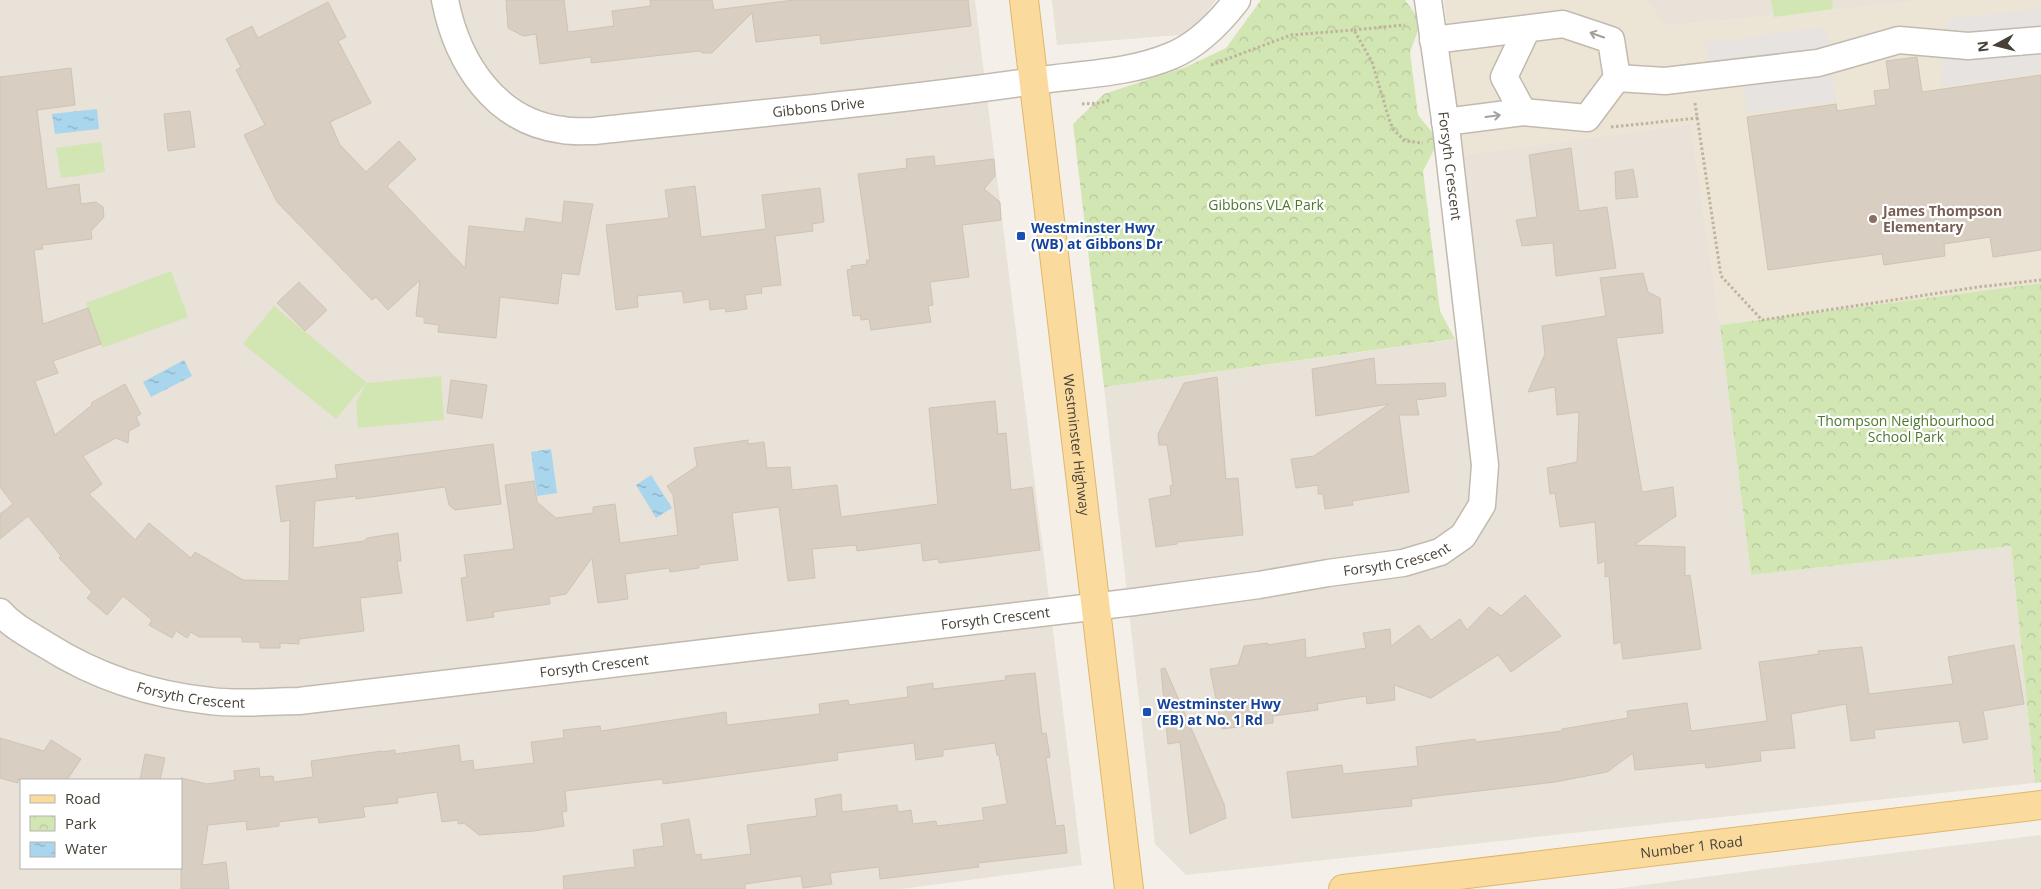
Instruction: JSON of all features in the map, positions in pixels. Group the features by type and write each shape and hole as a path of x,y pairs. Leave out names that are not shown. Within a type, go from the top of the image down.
{"main road":[{"name":"Westminster Highway","path":"1024,0 1130,889"},
{"name":"Number 1 Road","path":"1343,889 1469,882 2041,805"}],"street":[{"name":"Gibbons Drive","path":"445,0 448,16 462,55 479,83 498,102 526,120 562,130 594,131 1000,86 1143,66 1173,55 1192,45 1237,0"},
{"name":"Forsyth Crescent","path":"0,612 8,621 59,654 117,681 169,695 213,702 299,701 1097,607 1403,564 1440,552 1463,536 1482,505 1486,465 1445,122 1428,0"},
{"path":"1433,40 1563,24 1611,40 1617,78 1586,118 1523,112 1445,122"},
{"path":"1523,112 1504,77 1527,28"},
{"path":"1617,78 1665,81 1818,63 1899,40 1968,46 2041,40"}],"path":[{"path":"1207,67 1291,35 1412,24"},
{"path":"1354,30 1372,62 1393,129 1405,141 1427,143"},
{"path":"1692,78 1721,276 1762,320 1978,287 2041,280"},
{"path":"1074,104 1100,103 1117,97"}],"shaded area":[{"path":"0,0 975,0 1082,865 901,889 0,889"},
{"path":"1052,0 1216,0 1191,34 1057,45"},
{"name":"James Thompson Elementary","path":"1444,0 1646,0 1665,26 1935,0 2041,0 2041,283 1720,325 1691,124 1461,155"},
{"path":"1646,0 1935,0 1665,26"},
{"path":"2041,9 2041,55 2038,56 2040,73 1940,87 1948,19"},
{"path":"1826,27 1836,101 1747,113 1740,62 1709,66 1706,43"},
{"path":"1691,124 1720,325 1751,575 2011,546 2035,783 1186,875 1155,844 1104,387 1480,336 1461,155"},
{"path":"2041,835 2041,889 1614,889 1796,865"}],"green space":[{"name":"Gibbons VLA Park","path":"1261,0 1405,0 1416,15 1418,30 1410,52 1418,115 1432,132 1435,148 1423,171 1440,311 1455,339 1104,387 1073,124 1104,94 1186,67 1226,48"},
{"path":"1771,0 1832,0 1833,9 1774,17"},
{"path":"101,142 105,172 61,178 56,148"},
{"path":"171,271 188,317 102,348 86,303"},
{"name":"Thompson Neighbourhood School Park","path":"2041,283 2041,782 2035,783 2011,546 1751,575 1720,325"},
{"path":"274,306 367,383 441,376 444,420 358,428 356,403 366,383 336,419 243,344"}],"water":[{"path":"97,109 99,129 55,134 52,114"},
{"path":"184,360 192,376 151,397 143,382"},
{"path":"551,449 557,493 537,496 531,452"},
{"path":"651,475 672,508 656,518 636,485"}],"building":[{"path":"506,0 564,0 568,32 614,26 612,11 651,6 650,0 712,0 714,10 794,0 968,0 971,26 821,44 820,35 756,42 752,13 712,53 699,51 591,63 591,57 540,64 536,34 523,36 508,28"},
{"path":"328,2 346,37 338,41 371,103 330,122 340,145 366,172 399,141 416,159 387,186 465,268 469,226 524,232 526,218 562,223 564,201 593,204 579,275 562,273 558,304 500,297 496,338 438,332 439,325 424,323 424,317 416,316 420,280 388,310 376,297 372,300 277,202 244,135 265,125 236,70 241,67 226,39 252,26 258,38"},
{"path":"1917,57 1922,92 2041,75 2041,250 1993,257 1990,237 1944,244 1945,256 1884,265 1882,254 1768,270 1747,117 1836,104 1837,111 1876,105 1874,91 1890,89 1886,61"},
{"path":"71,68 75,105 37,110 47,189 79,184 81,204 96,202 103,207 104,217 91,231 92,239 42,245 43,249 34,250 43,324 88,308 101,344 53,361 58,373 35,381 55,435 92,405 91,403 125,384 141,414 136,417 140,425 129,431 128,443 116,438 83,456 102,484 89,494 135,540 149,523 191,558 195,552 243,580 289,581 290,520 281,522 276,486 337,478 335,465 493,444 501,504 455,510 449,505 445,487 356,499 356,496 315,501 313,548 364,541 367,538 398,533 401,561 397,561 402,593 360,598 364,631 299,639 299,644 280,643 280,648 260,648 260,642 242,642 242,637 199,637 191,632 187,638 176,631 172,638 149,625 152,620 123,596 107,615 87,598 92,592 59,558 61,556 28,516 0,539 0,514 13,504 0,487 0,77"},
{"path":"190,111 195,147 168,151 164,114"},
{"path":"1571,148 1579,211 1607,207 1616,268 1556,276 1553,243 1522,246 1516,220 1537,217 1529,155"},
{"path":"934,156 935,166 994,159 995,176 984,189 1000,202 1001,220 962,225 969,277 930,282 933,305 928,306 931,322 871,330 869,319 861,320 860,315 853,316 847,270 852,269 851,266 867,264 866,260 870,260 858,174 907,168 906,159"},
{"path":"1633,169 1638,197 1616,199 1615,172"},
{"path":"695,186 701,237 766,229 762,195 820,188 824,222 812,224 813,231 775,236 781,285 761,287 762,293 745,295 747,309 726,312 725,308 710,310 709,299 684,303 682,291 637,296 638,307 616,310 606,225 669,218 665,190"},
{"path":"1643,273 1648,292 1660,298 1663,333 1616,338 1642,492 1673,487 1676,516 1634,545 1685,547 1685,576 1690,575 1701,649 1623,659 1621,642 1614,644 1609,576 1605,577 1605,561 1598,564 1595,522 1560,527 1555,493 1550,494 1547,468 1577,462 1579,412 1557,415 1555,387 1528,392 1545,354 1542,326 1606,316 1600,278"},
{"path":"299,282 327,310 305,331 277,303"},
{"path":"1374,358 1376,385 1445,383 1446,396 1416,400 1419,415 1399,415 1409,492 1352,501 1353,505 1325,509 1323,494 1318,494 1318,485 1296,488 1291,459 1314,456 1389,404 1316,416 1312,369"},
{"path":"1217,377 1226,479 1238,478 1243,535 1177,542 1177,544 1156,547 1149,499 1171,495 1170,486 1173,485 1167,445 1159,445 1158,434 1184,383"},
{"path":"451,380 487,385 482,418 447,413"},
{"path":"995,401 998,434 1006,433 1011,490 1032,487 1040,550 939,563 938,559 923,561 921,543 857,551 856,545 812,549 815,578 788,581 779,507 732,513 738,560 699,565 699,568 670,572 669,568 625,574 628,599 598,603 592,558 566,594 549,597 550,604 493,612 494,617 467,621 461,578 467,577 464,555 514,549 505,485 534,481 537,502 556,518 593,513 593,507 615,504 620,543 678,535 673,495 667,486 697,466 694,448 748,440 748,444 764,442 767,468 790,467 792,490 837,485 841,517 938,504 929,408"},
{"path":"1525,595 1561,636 1511,672 1498,655 1431,698 1394,685 1395,700 1367,704 1366,696 1340,700 1317,704 1318,710 1273,716 1273,723 1222,729 1210,669 1238,665 1244,646 1268,643 1268,645 1305,639 1306,658 1366,648 1363,633 1390,629 1391,646 1419,625 1431,640 1460,619 1467,630 1489,607 1501,616"},
{"path":"2014,645 2024,704 1983,711 1988,739 1963,743 1959,721 1874,730 1875,738 1851,741 1846,704 1791,714 1795,748 1760,751 1761,761 1706,768 1705,763 1635,770 1633,753 1607,772 1555,782 1411,799 1412,806 1292,818 1287,772 1342,765 1343,774 1418,766 1416,747 1475,739 1476,742 1562,731 1562,729 1628,718 1627,711 1687,703 1691,731 1767,721 1759,662 1819,654 1818,651 1862,647 1869,694 1953,684 1948,657"},
{"path":"1165,668 1224,804 1226,818 1190,834 1180,742 1168,744 1161,669"},
{"path":"1035,673 1042,734 1046,733 1050,757 1046,758 1056,826 1064,825 1067,853 978,863 979,867 880,879 879,867 830,873 832,884 803,888 801,876 745,884 745,889 564,889 563,876 635,867 633,850 664,846 661,824 689,819 695,855 701,854 702,860 751,854 747,825 817,816 815,799 841,794 842,812 897,805 898,812 911,810 913,824 936,821 937,826 984,820 982,808 1007,804 999,755 997,755 995,743 943,750 943,756 916,760 914,743 837,753 838,760 663,784 663,779 565,791 567,811 562,812 564,826 534,831 479,835 464,823 458,824 458,820 442,822 437,792 397,798 398,803 363,807 365,817 319,823 318,817 279,822 279,826 247,830 246,821 208,825 202,865 226,862 229,889 181,889 181,778 207,784 235,780 234,771 259,768 260,777 273,776 274,782 313,777 311,761 382,751 395,750 395,754 459,745 461,762 473,760 474,770 534,763 531,742 564,738 563,730 600,726 601,731 726,712 727,725 820,714 819,704 848,700 849,705 908,697 907,687 933,683 933,689 1006,680 1005,676"},
{"path":"0,738 44,751 51,740 81,759 68,779 20,779 18,783 0,778"},
{"path":"145,754 165,758 160,779 140,779"}],"place":[{"name":"James Thompson Elementary","path":"1873,219"},
{"name":"Westminster Hwy (WB) at Gibbons Dr","path":"1021,236"},
{"name":"Westminster Hwy (EB) at No. 1 Rd","path":"1147,712"}]}
